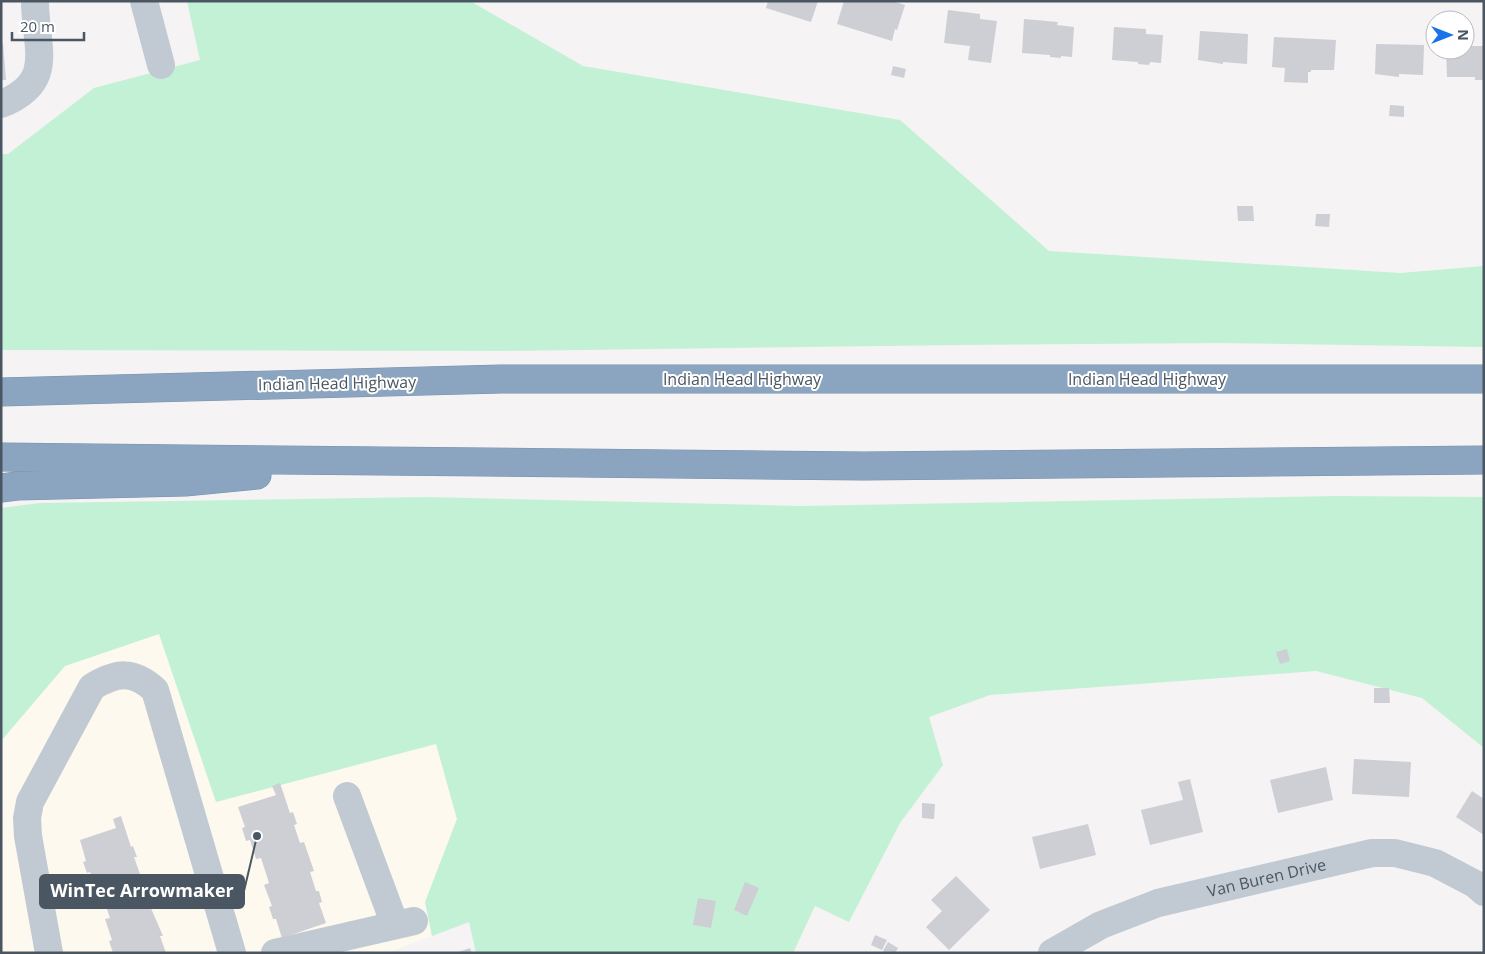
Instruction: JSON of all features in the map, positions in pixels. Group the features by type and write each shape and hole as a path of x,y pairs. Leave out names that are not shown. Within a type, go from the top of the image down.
{"highway":[{"name":"Indian Head Highway","path":"1,392 501,379 1484,379"},
{"path":"1,457 874,466 1484,460"},
{"path":"1,488 185,482 392,461"}],"street":[{"path":"1,104 12,100 31,85 38,73 39,59 35,1"},
{"path":"144,1 161,65"},
{"path":"50,953 28,836 27,818 30,802 92,687 104,680 132,675 144,680 155,690 232,953"},
{"path":"276,953 404,923 347,796"},
{"name":"Van Buren Drive","path":"1052,953 1101,925 1158,903 1372,853 1395,853 1435,863 1475,884 1484,892"}],"shaded area":[{"path":"159,634 216,802 436,743 457,819 425,902 432,936 387,953 1,953 1,741 65,666"}],"green space":[{"path":"187,1 470,1 583,66 900,120 1049,251 1400,273 1484,266 1484,347 1219,343 507,351 1,350 1,154 8,154 94,88 200,60"},
{"path":"1335,496 1484,497 1484,748 1422,698 1316,671 990,695 929,717 943,765 900,823 849,922 815,906 793,953 476,953 469,922 432,936 425,902 457,819 436,744 216,802 159,634 65,666 1,741 1,508 40,503 426,497 801,506"}],"building":[{"path":"768,1 818,1 811,22 766,8"},
{"path":"844,1 892,1 905,5 892,41 837,24"},
{"path":"948,10 980,14 980,19 997,21 991,63 968,60 970,46 944,43"},
{"path":"1024,19 1058,22 1057,25 1074,27 1072,57 1061,56 1061,58 1050,57 1050,55 1022,53"},
{"path":"1114,27 1146,29 1146,34 1163,35 1161,63 1150,62 1149,65 1112,60"},
{"path":"1200,31 1248,34 1247,64 1223,62 1223,64 1198,60"},
{"path":"1274,37 1336,40 1334,70 1311,70 1311,72 1308,72 1308,83 1284,82 1285,68 1272,67"},
{"path":"1,43 3,43 6,80 1,80"},
{"path":"1376,44 1424,45 1423,75 1399,74 1399,77 1375,74"},
{"path":"1475,46 1484,46 1484,80 1475,80 1475,77 1447,77 1446,60 1475,60"},
{"path":"893,66 906,69 904,78 891,75"},
{"path":"1390,105 1404,106 1404,117 1389,116"},
{"path":"1237,206 1253,206 1254,221 1238,221"},
{"path":"1316,214 1330,214 1329,227 1315,226"},
{"path":"1287,649 1290,661 1280,664 1276,652"},
{"path":"1374,688 1389,688 1390,703 1374,703"},
{"path":"1354,759 1411,762 1409,797 1352,794"},
{"path":"1326,767 1333,800 1278,813 1270,780"},
{"path":"1190,779 1203,832 1150,845 1141,810 1183,800 1178,782"},
{"path":"280,783 290,813 293,812 297,824 294,825 300,843 304,842 314,871 310,872 316,891 319,891 322,902 319,903 326,923 282,938 276,919 273,919 269,907 272,906 264,885 269,883 261,858 256,859 250,840 246,841 242,828 245,827 238,807 276,795 272,786"},
{"path":"1472,791 1484,799 1484,835 1456,817"},
{"path":"922,803 935,804 934,819 922,818"},
{"path":"121,816 131,847 133,846 137,857 134,857 141,877 145,875 155,904 150,906 163,936 160,936 166,953 113,953 109,941 112,940 105,919 110,918 101,892 97,893 90,872 87,873 83,862 86,861 80,840 116,828 113,819"},
{"path":"1088,824 1096,855 1040,869 1032,837"},
{"path":"956,876 990,910 949,950 926,927 942,911 931,900"},
{"path":"745,882 759,888 747,916 734,910"},
{"path":"698,898 716,901 711,928 693,925"},
{"path":"875,935 887,940 882,950 871,945"},
{"path":"888,942 898,948 895,953 883,951"},
{"path":"470,948 472,953 458,953 458,952"}],"place":[{"name":"WinTec Arrowmaker","path":"257,836"}]}
